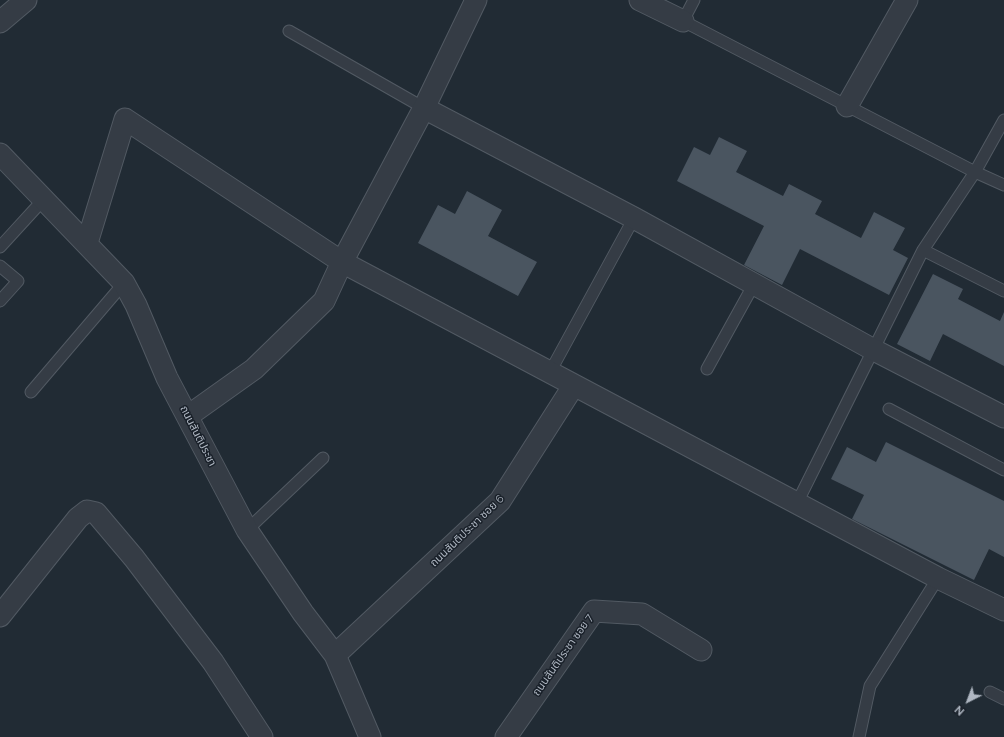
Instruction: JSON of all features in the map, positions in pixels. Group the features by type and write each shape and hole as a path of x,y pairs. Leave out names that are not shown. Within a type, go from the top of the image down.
{"street":[{"path":"0,22 26,0"},
{"path":"188,416 254,369 324,301 342,262 424,108 476,0"},
{"path":"640,0 683,21"},
{"path":"847,106 907,0"},
{"path":"424,108 634,218 872,349 1004,417"},
{"path":"87,242 125,119 342,262 938,578 1004,610"},
{"name":"ถนนสันติประชา","path":"0,154 87,242 124,283 136,305 168,378 247,530 303,613 335,655 370,737"},
{"name":"ถนนสันติประชา ซอย 6","path":"335,655 500,501 574,385"},
{"path":"0,616 78,518 88,511 96,513 134,558 196,638 262,737"},
{"name":"ถนนสันติประชา ซอย 7","path":"506,737 594,611 642,614 702,650"}],"lane":[{"path":"694,0 683,21 975,172 1004,185"},
{"path":"289,32 424,108"},
{"path":"797,503 872,349 923,250 975,172 1004,120"},
{"path":"0,247 44,199"},
{"path":"550,372 634,218"},
{"path":"923,250 1004,291"},
{"path":"0,266 18,281 0,301"},
{"path":"30,392 124,283"},
{"path":"707,369 754,284"},
{"path":"889,409 1004,470"},
{"path":"247,530 323,458"},
{"path":"859,737 870,686 938,578"},
{"path":"990,692 1004,699"}],"building":[{"path":"719,137 747,151 736,172 783,196 789,184 822,201 815,214 861,238 874,212 905,228 893,250 908,258 889,295 800,249 782,285 744,265 764,226 677,181 694,147 710,155"},
{"path":"467,191 502,210 488,236 537,262 518,296 418,243 438,205 455,214"},
{"path":"933,274 963,289 958,299 1000,321 1004,312 1004,366 943,334 930,361 897,344"},
{"path":"886,442 1004,501 1004,557 989,549 974,580 852,519 864,495 831,479 847,447 876,462"}]}
